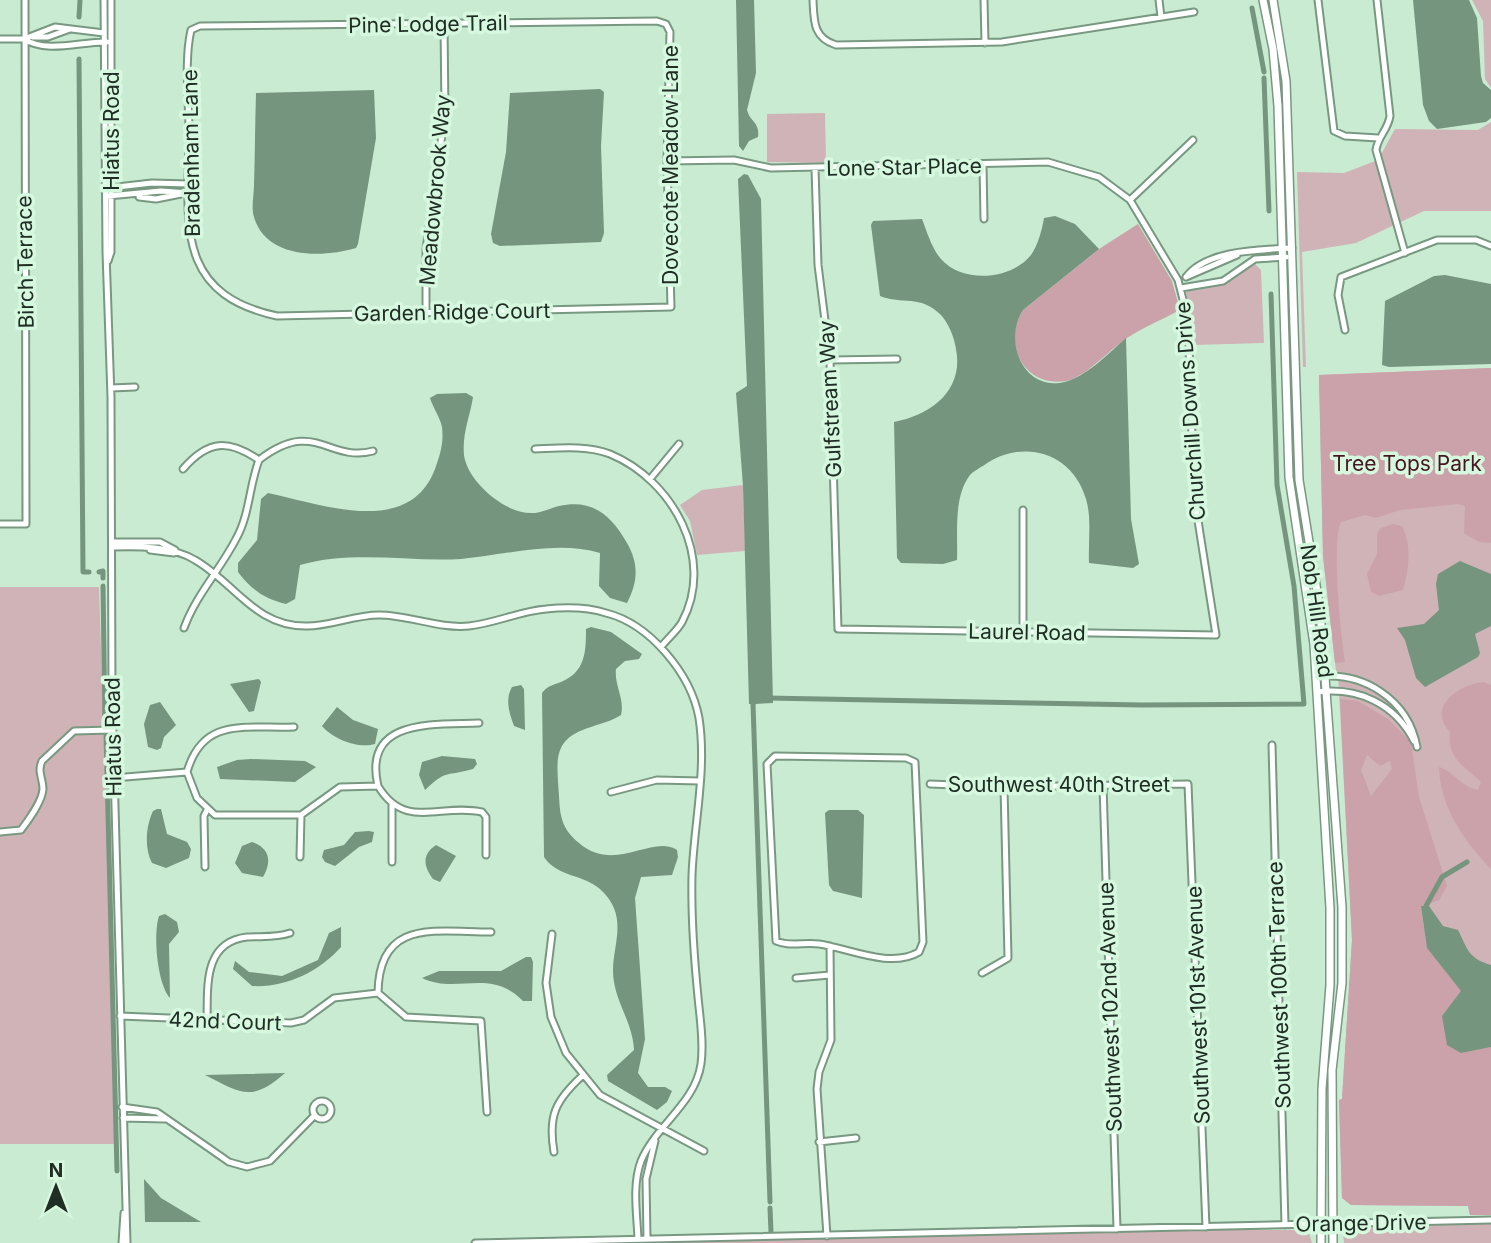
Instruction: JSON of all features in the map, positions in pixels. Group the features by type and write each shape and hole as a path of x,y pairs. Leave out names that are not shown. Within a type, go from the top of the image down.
{"main road":[{"name":"Nob Hill Road","path":"1263,0 1276,83 1289,477 1310,607 1330,921 1330,985 1322,1088 1321,1243"},
{"name":"Nob Hill Road","path":"1273,0 1286,81 1298,480 1321,610 1342,907 1342,984 1332,1070 1333,1243"}],"street":[{"name":"Birch Terrace","path":"0,524 26,524 28,38 25,0"},
{"name":"Hiatus Road","path":"104,0 104,33 107,42 111,388 112,730 123,1118 122,1243"},
{"name":"Hiatus Road","path":"107,42 111,32 111,0"},
{"path":"813,0 816,30 821,38 836,45 985,43 1194,12"},
{"path":"984,0 985,43"},
{"path":"1158,0 1161,17"},
{"path":"1318,0 1334,131 1345,135 1378,138"},
{"path":"1377,0 1390,116 1389,125 1378,138 1378,159 1405,253"},
{"name":"Pine Lodge Trail","path":"191,30 200,26 657,21 666,24"},
{"name":"Dovecote Meadow Lane","path":"666,24 670,32 667,161 671,307"},
{"name":"Meadowbrook Way","path":"426,314 428,228 445,113 444,25"},
{"path":"28,38 55,27 111,32"},
{"path":"0,39 48,37 70,29"},
{"name":"Bradenham Lane","path":"191,30 189,237 205,277 234,303"},
{"path":"48,37 51,47"},
{"path":"28,38 51,47 83,41 107,42"},
{"path":"1130,200 1193,140"},
{"name":"Lone Star Place","path":"667,161 734,160 771,168 815,169 1048,162 1073,167 1099,177 1130,200"},
{"path":"983,165 984,219"},
{"name":"Gulfstream Way","path":"815,169 818,265 830,360 838,629"},
{"path":"159,184 160,195"},
{"path":"108,188 189,184"},
{"path":"108,196 189,193"},
{"name":"Churchill Downs Drive","path":"1130,200 1178,280 1188,319 1194,495 1216,635"},
{"path":"1345,330 1338,295 1341,277 1447,239 1476,240 1491,246"},
{"path":"1178,280 1194,272 1201,262 1237,255 1292,252"},
{"path":"1181,288 1223,281 1255,259 1282,253"},
{"path":"1194,272 1205,283"},
{"name":"Garden Ridge Court","path":"234,303 276,316 671,307"},
{"path":"830,360 897,359"},
{"path":"111,388 135,387"},
{"path":"184,628 190,610 237,538 247,513 251,479 259,460 276,446 294,441 310,440 363,453 373,451"},
{"path":"183,469 195,455 226,444 242,449 259,460"},
{"path":"650,479 679,444"},
{"path":"535,449 575,447 607,453 633,465 650,479 668,500 686,530 694,560 692,594 681,623 661,647"},
{"path":"1023,510 1023,631"},
{"path":"112,544 160,542 195,559 252,609 269,619 286,623 306,626 380,615 466,626 500,622 541,609 573,607 608,613 636,627 661,647 684,678 698,715 700,781 692,877 693,933 702,1042 701,1066 693,1087 647,1148 636,1179 638,1240"},
{"path":"112,544 177,552"},
{"name":"Laurel Road","path":"838,629 1216,635"},
{"path":"1315,677 1348,678 1373,687 1394,701 1409,720 1418,747 1408,728 1382,704 1362,695 1317,692"},
{"path":"479,723 422,725 396,732 380,751 376,777 378,786 392,805 409,812 482,812 485,817 486,855"},
{"path":"295,727 224,729 209,734 197,746 187,772 197,799 206,810 215,815 300,815 340,787 378,786"},
{"path":"0,832 21,830 29,820 41,796 41,761 74,731 112,730"},
{"name":"Southwest 100th Terrace","path":"1272,745 1285,1225"},
{"path":"775,756 911,759 916,768 923,942 919,953 912,956 867,957 831,946 776,941 769,759 775,756"},
{"path":"113,778 187,772"},
{"path":"611,792 657,780 700,781"},
{"name":"Southwest 40th Street","path":"930,784 1004,787 1188,784"},
{"name":"Southwest 101st Avenue","path":"1188,784 1206,1227"},
{"name":"Southwest 102nd Avenue","path":"1103,785 1117,1229"},
{"path":"982,973 1008,958 1009,954 1004,787"},
{"path":"392,805 392,862"},
{"path":"205,867 206,810"},
{"path":"300,815 300,857"},
{"path":"487,1112 481,1021 406,1017 379,993 380,965 394,944 404,936 416,933 491,932"},
{"path":"207,1022 208,974 219,950 239,938 290,933"},
{"path":"552,934 546,983 551,1017 566,1054 600,1095 660,1132 704,1151"},
{"path":"827,1236 817,1088 819,1072 831,1040 831,946"},
{"path":"796,978 830,975"},
{"name":"42nd Court","path":"120,1016 207,1022 291,1023 304,1020 334,998 379,993"},
{"path":"554,1152 550,1129 555,1106 582,1076"},
{"path":"122,1107 150,1109 229,1162 247,1167 270,1161 315,1115"},
{"path":"123,1118 165,1119"},
{"path":"647,1239 648,1162 660,1132"},
{"path":"820,1142 856,1138"},
{"name":"Hiatus Road","path":"124,1213 127,1243"},
{"name":"Orange Drive","path":"475,1243 1491,1220"}],"green space":[{"path":"1472,0 1491,0 1491,88 1485,79 1483,21"},
{"path":"825,113 826,163 767,162 767,114"},
{"path":"1491,122 1491,211 1424,211 1356,243 1302,252 1306,367 1303,367 1297,172 1344,173 1378,160 1395,129 1478,130"},
{"path":"1138,224 1172,281 1180,310 1127,338 1073,379 1051,381 1028,370 1016,348 1015,336 1023,310 1099,249"},
{"path":"1254,263 1261,270 1264,343 1193,345 1186,291 1197,286 1227,282"},
{"name":"Tree Tops Park","path":"1491,368 1491,1215 1470,1215 1468,1206 1351,1205 1342,1198 1339,1100 1342,1099 1352,940 1338,672 1323,556 1319,375"},
{"path":"1491,368 1491,543 1479,542 1464,533 1465,506 1458,504 1400,510 1376,518 1365,515 1341,522 1338,532 1337,568 1345,662 1335,663 1323,556 1319,375"},
{"path":"743,485 745,551 697,555 690,521 680,505 702,490"},
{"path":"1393,524 1402,526 1405,534 1408,550 1407,574 1403,590 1379,596 1371,592 1367,574 1377,554 1377,534 1381,528"},
{"path":"0,587 99,587 117,1144 0,1144"},
{"path":"1484,682 1491,685 1491,869 1455,822 1444,796 1439,767 1467,786 1478,790 1481,782 1462,766 1454,755 1450,732 1442,714 1449,698 1456,692"},
{"path":"1340,699 1358,701 1388,719 1411,742 1419,797 1447,886 1439,900 1421,907 1427,948 1462,991 1442,1016 1461,1053 1491,1047 1491,1215 1470,1215 1468,1206 1351,1205 1342,1198 1339,1100 1342,1099 1352,940","holes":["1367,755 1380,766 1390,761 1392,769 1371,796 1361,770"]},
{"path":"1491,1224 1491,1243 1344,1243 1343,1233 1348,1227"},
{"path":"1308,1230 1312,1243 645,1243"}],"shaded area":[{"path":"736,0 754,0 756,73 747,110 758,128 758,137 749,141 743,151 739,146"},
{"path":"1413,0 1469,0 1477,18 1481,76 1483,83 1491,90 1491,118 1486,122 1437,129 1429,121 1423,105"},
{"path":"600,89 604,92 601,146 604,233 601,242 500,246 493,243 491,234 506,152 510,93"},
{"path":"374,90 376,138 356,248 312,254 283,248 270,241 260,231 253,209 256,93"},
{"path":"744,174 748,175 761,199 773,703 753,704 749,704 743,486 736,393 747,386 738,179"},
{"path":"1055,216 1075,224 1099,249 1023,310 1017,323 1017,350 1021,363 1029,373 1040,380 1053,383 1068,381 1084,373 1126,338 1131,519 1139,564 1133,568 1089,563 1089,514 1079,483 1057,460 1029,451 998,457 970,475 959,505 957,560 943,564 901,563 897,558 894,422 921,413 942,398 955,377 956,349 946,322 926,304 880,296 871,225 873,221 922,219 932,245 950,267 974,275 987,276 1012,270 1022,263 1036,247 1044,218"},
{"path":"1445,275 1491,284 1491,364 1382,365 1385,301 1434,276"},
{"path":"466,393 473,397 464,447 464,455 472,475 500,502 522,512 536,513 571,504 600,511 621,533 634,558 635,580 627,603 610,598 599,586 600,553 583,549 549,548 441,560 360,557 320,561 300,565 295,599 286,604 259,592 238,572 238,563 257,540 261,499 268,493 313,504 362,511 385,510 405,503 423,490 435,469 442,438 441,423 430,398 437,394"},
{"path":"1460,561 1491,574 1491,626 1475,634 1480,653 1478,657 1425,687 1416,678 1405,640 1397,628 1424,624 1439,610 1436,584 1438,574"},
{"path":"591,627 611,632 642,654 639,659 625,661 616,669 622,703 621,715 578,732 563,745 558,762 560,810 569,833 593,852 619,855 667,846 677,850 678,857 672,875 641,877 635,898 645,1039 638,1073 648,1087 665,1087 672,1091 667,1102 657,1110 608,1081 607,1075 634,1050 631,1032 614,982 617,923 610,900 593,884 563,872 549,864 544,857 542,693 575,673 584,654 586,629"},
{"path":"259,679 261,682 254,711 249,712 230,684"},
{"path":"521,685 524,689 525,730 514,726 508,706 512,687"},
{"path":"160,702 176,725 164,737 161,748 157,750 148,747 144,724 150,705"},
{"path":"337,707 353,720 378,729 375,744 354,744 327,731 322,726"},
{"path":"442,756 475,759 477,764 473,769 442,776 425,790 419,775 422,762"},
{"path":"237,760 305,761 316,767 295,782 220,779 217,767"},
{"path":"161,809 167,834 187,842 191,849 189,858 166,868 152,863 148,851 149,823 153,811"},
{"path":"829,810 858,810 864,815 862,898 833,891 829,885 825,813"},
{"path":"355,832 374,832 372,842 359,847 335,866 325,862 322,857 324,850 344,845"},
{"path":"252,842 263,848 268,856 268,866 263,877 242,873 235,863 242,846"},
{"path":"436,845 456,856 440,882 433,879 426,861 428,853"},
{"path":"1421,906 1429,906 1443,926 1458,930 1473,956 1491,965 1491,1047 1461,1053 1447,1045 1442,1016 1461,991 1427,948"},
{"path":"165,914 177,922 179,932 169,944 170,998 162,982 156,946 159,916"},
{"path":"341,927 341,947 322,964 301,977 277,984 252,986 233,969 235,961 249,972 282,976 318,960 329,933"},
{"path":"526,957 531,957 533,962 532,1001 523,1001 498,985 448,984 422,978 439,971 501,971"},
{"path":"285,1073 254,1092 237,1090 205,1075"},
{"path":"144,1179 161,1198 201,1222 145,1222"}],"waterway":[{"path":"79,17 80,0"},
{"path":"1252,8 1264,72"},
{"path":"79,59 83,572 89,572"},
{"path":"1264,78 1269,211"},
{"path":"767,698 1142,705 1304,704 1294,586 1277,485 1271,294"},
{"path":"99,572 103,571 103,578"},
{"path":"103,586 105,727"},
{"path":"756,700 753,704 770,1202"},
{"path":"106,734 117,1171"},
{"path":"1426,906 1442,877 1467,862"},
{"path":"770,1208 771,1232"}]}
